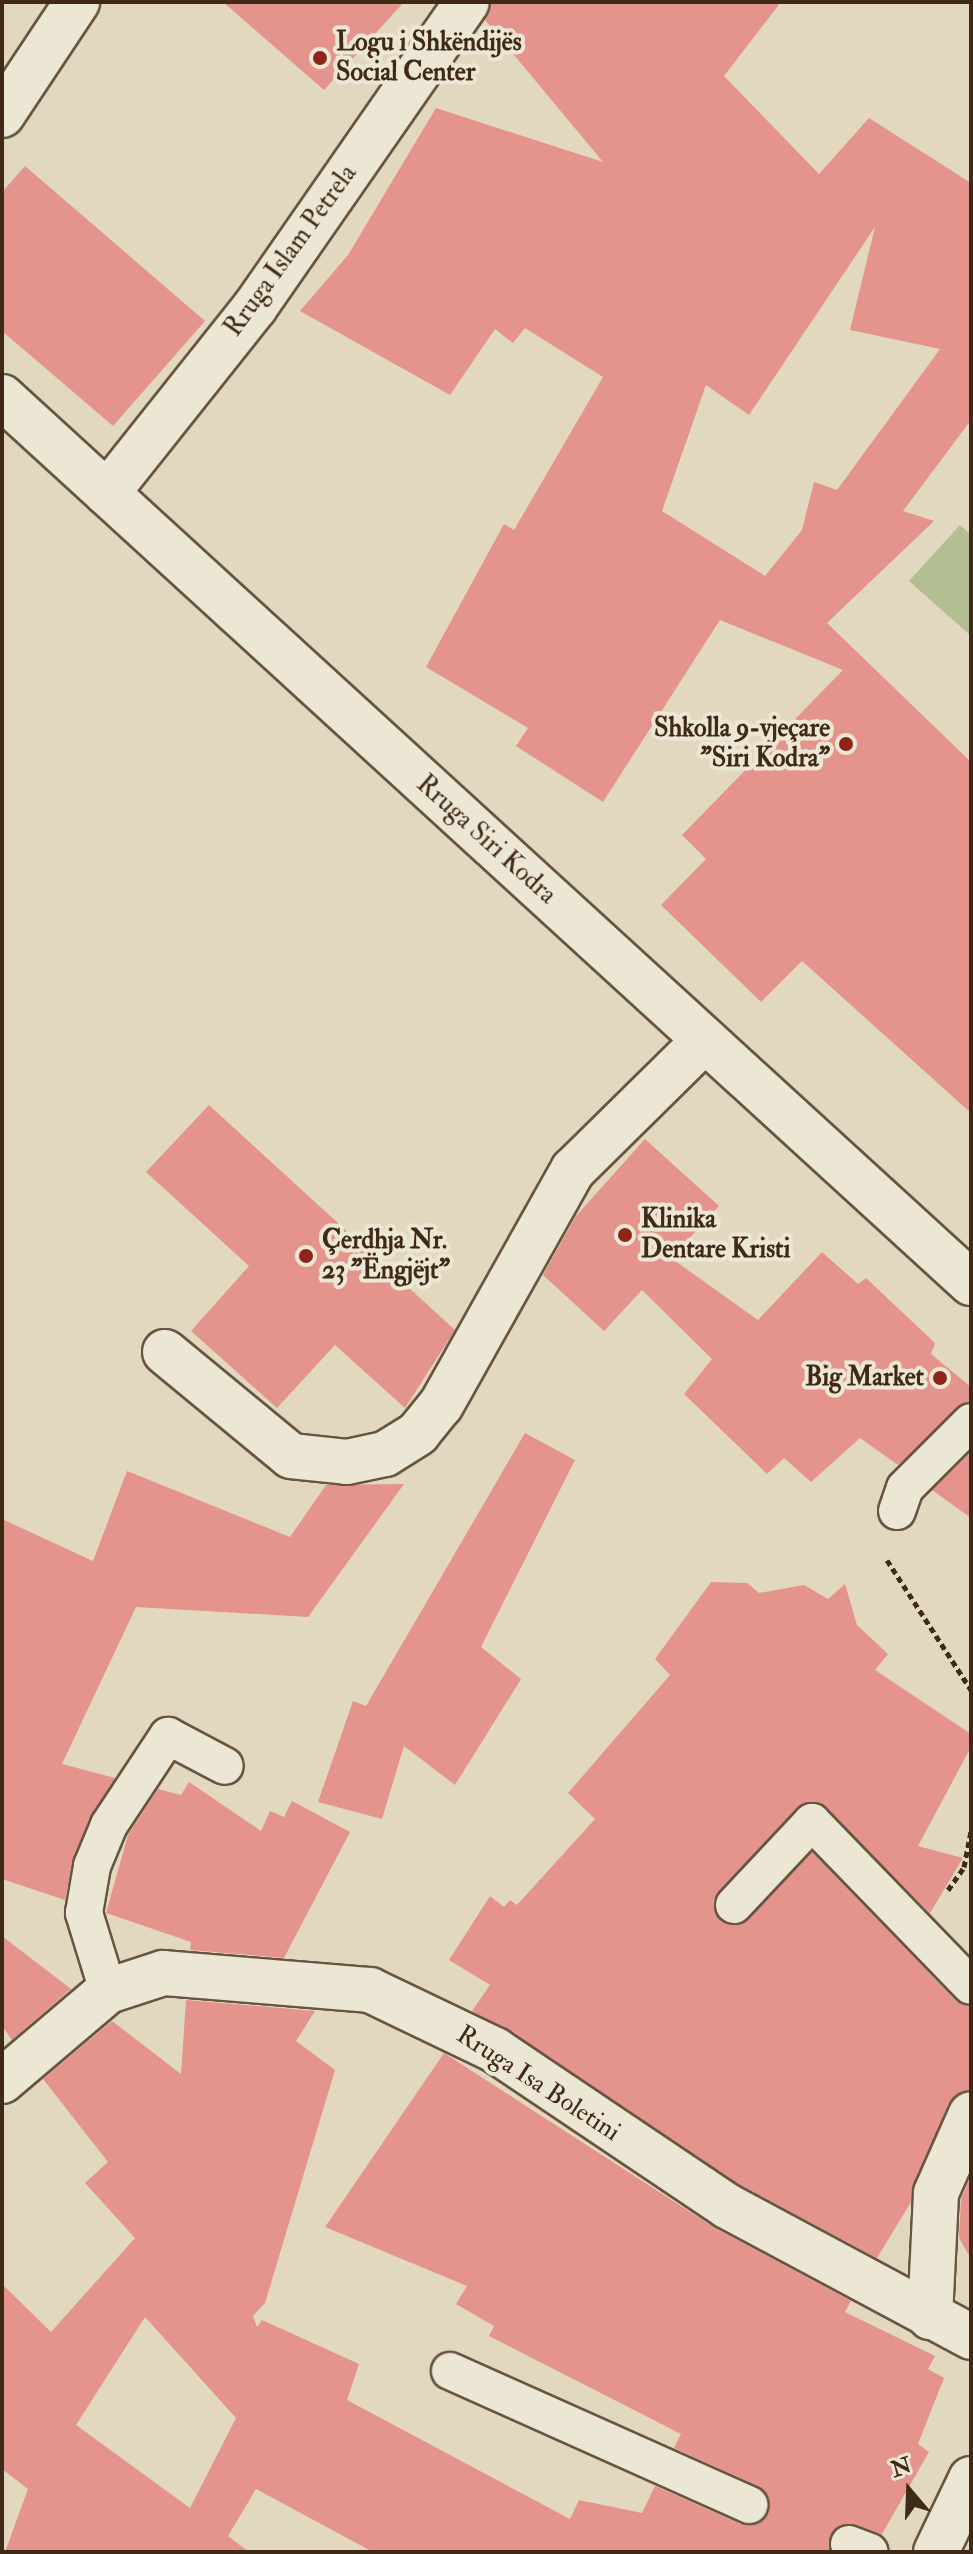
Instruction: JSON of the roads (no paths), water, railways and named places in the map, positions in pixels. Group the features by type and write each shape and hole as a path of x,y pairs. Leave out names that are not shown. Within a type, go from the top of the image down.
{"street":[{"path":"2,115 77,2"},
{"name":"Rruga Islam Petrela","path":"107,493 255,307 467,2"},
{"name":"Rruga Siri Kodra","path":"2,397 971,1283"},
{"path":"165,1352 291,1456 347,1462 385,1454 418,1433 441,1405 506,1277 573,1170 705,1040"},
{"name":"Rruga Isa Boletini","path":"2,2081 108,1991 163,1973 370,1990 403,2003 495,2050 727,2206 971,2337"},
{"path":"930,2317 936,2193 971,2114"},
{"path":"936,2552 971,2479"}],"lane":[{"path":"897,1511 905,1488 971,1422"},
{"path":"108,1991 84,1913 92,1866 109,1825 168,1736 225,1766"},
{"path":"734,1905 812,1822 971,1986"},
{"path":"450,2371 749,2505"}],"place":[{"name":"Logu i Shkëndijës Social Center","path":"320,58"},
{"name":"Shkolla 9-vjeçare \"Siri Kodra\"","path":"846,744"},
{"name":"Klinika Dentare Kristi","path":"625,1235"},
{"name":"Çerdhja Nr. 23 \"Ëngjëjt\"","path":"306,1256"},
{"name":"Big Market","path":"940,1378"}]}
